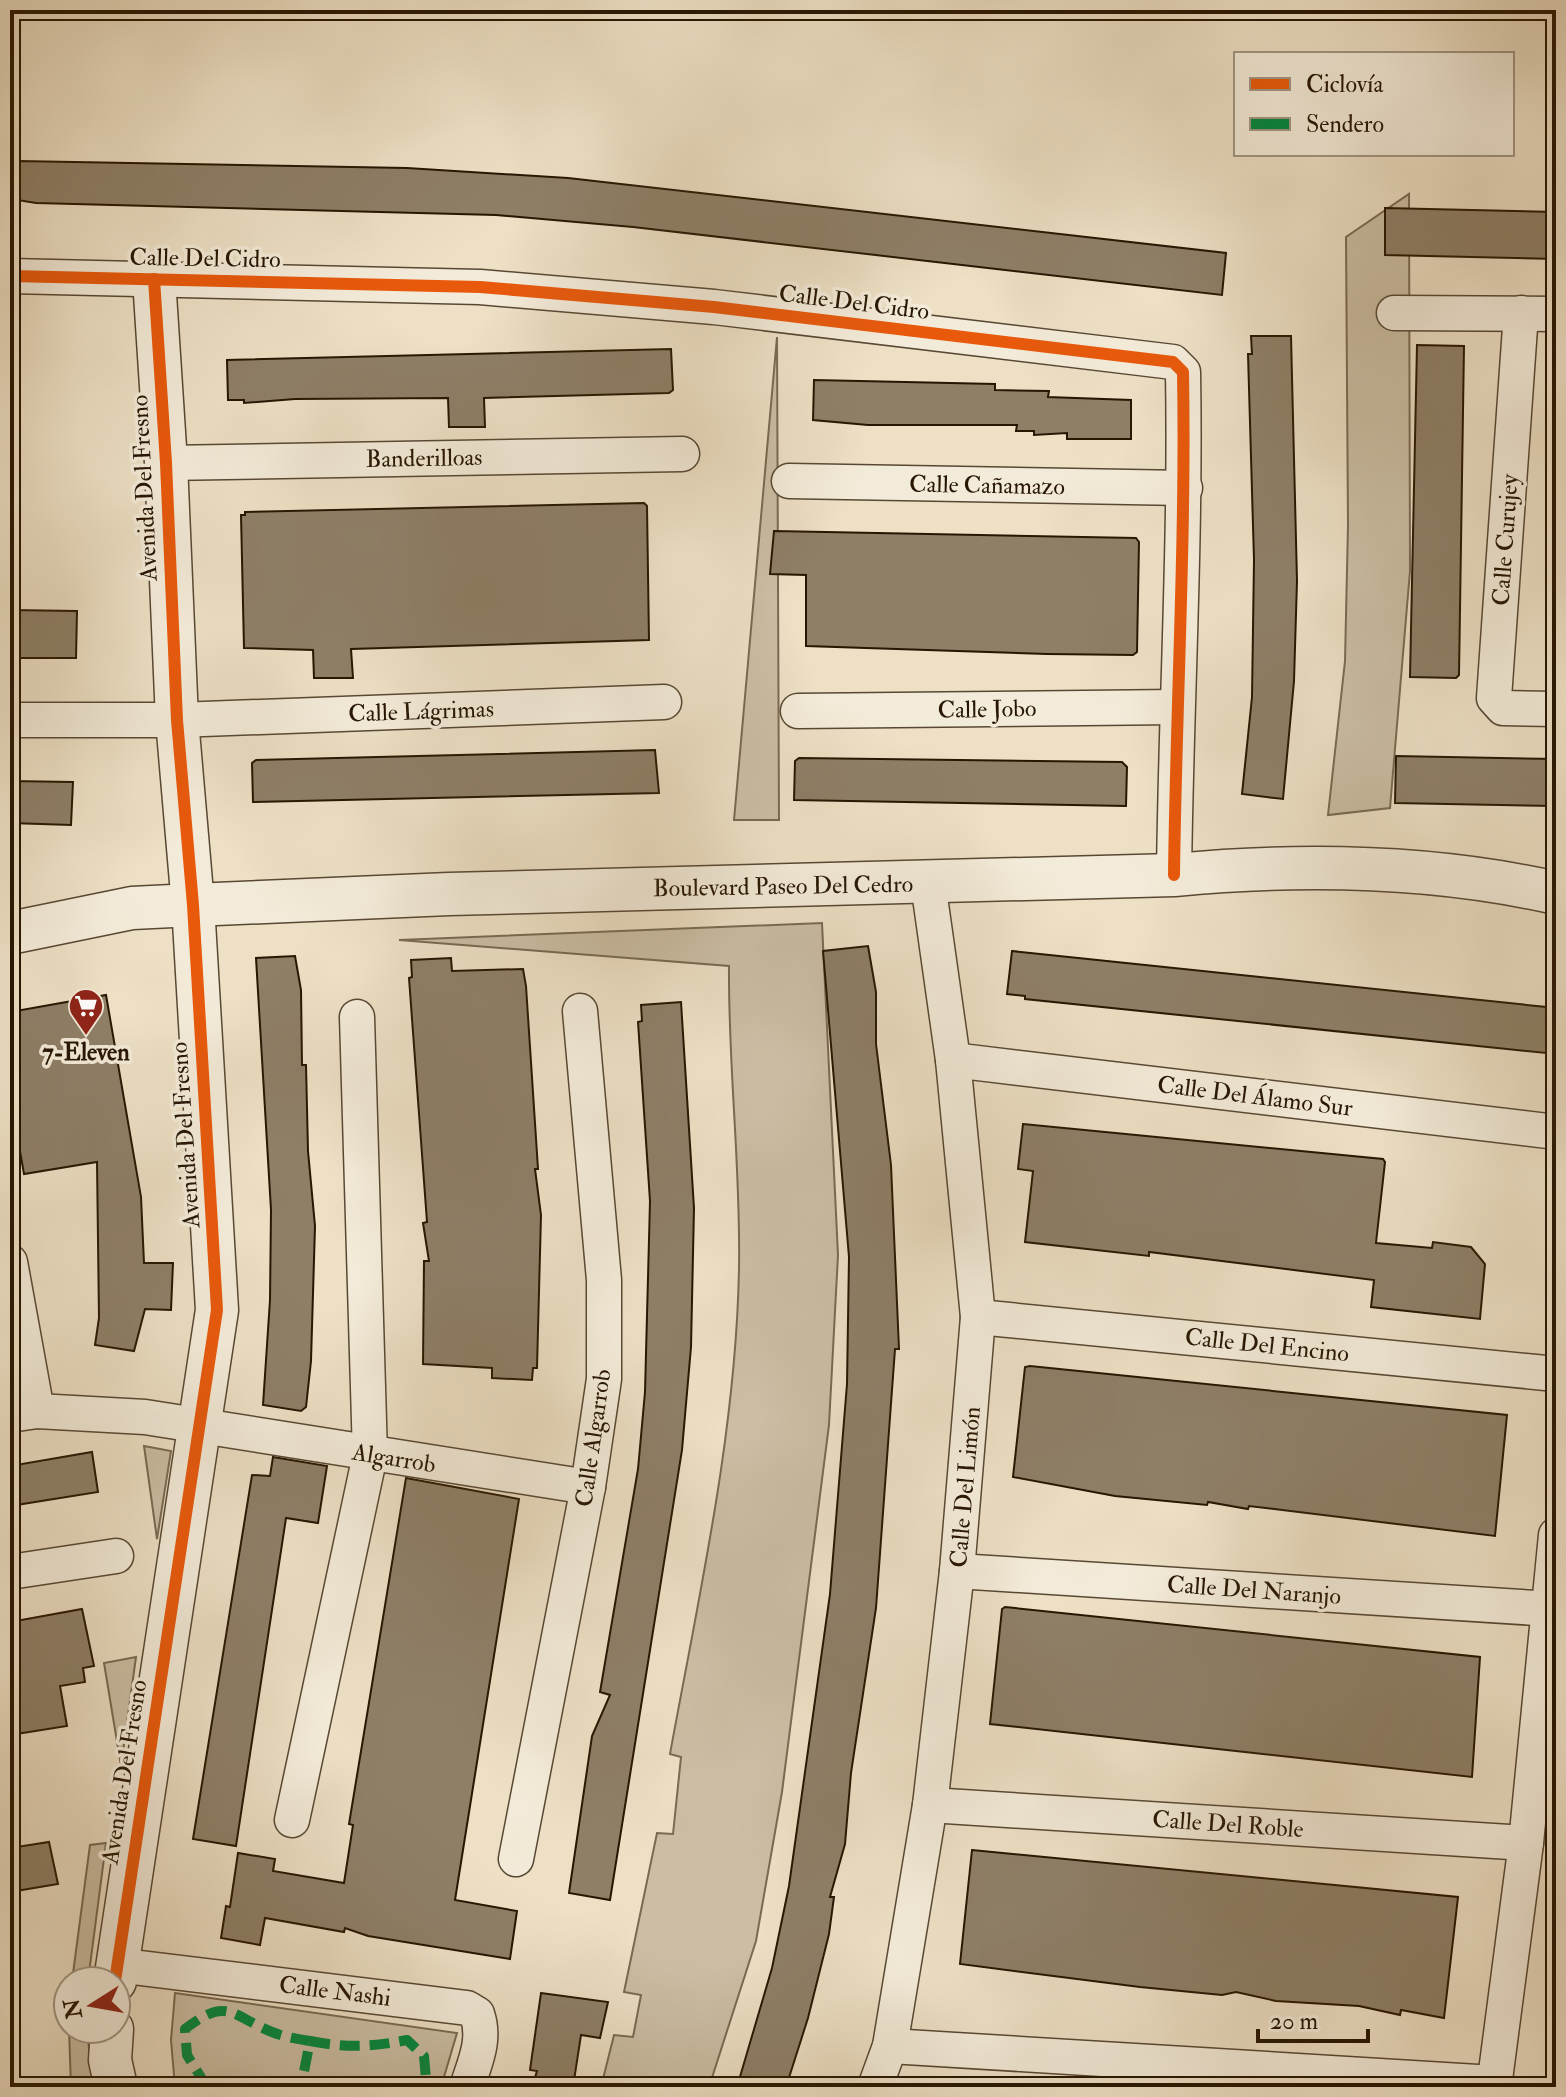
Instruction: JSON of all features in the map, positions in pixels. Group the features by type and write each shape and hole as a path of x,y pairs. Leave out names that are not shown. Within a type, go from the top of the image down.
{"street":[{"name":"Calle Del Cidro","path":"10,276 496,288 714,307 1173,362 1183,372 1185,488 1176,707 1174,875"},
{"name":"Avenida Del Fresno","path":"116,1965 217,1310 193,905 177,720 166,463 154,279"},
{"path":"1394,313 1556,314"},
{"name":"Calle Curujey","path":"1521,313 1494,698 1503,708 1556,709"},
{"name":"Banderilloas","path":"166,463 682,454"},
{"name":"Calle Cañamazo","path":"789,481 1185,488"},
{"name":"Calle Lágrimas","path":"10,720 177,720 664,702"},
{"name":"Calle Jobo","path":"798,711 1176,707"},
{"name":"Boulevard Paseo Del Cedro","path":"10,933 132,908 449,894 1174,875 1229,870 1353,868 1504,882 1556,893"},
{"name":"Calle Del Limón","path":"875,2087 890,2046 930,1805 957,1571 978,1317 953,1060 928,883"},
{"name":"Calle Algarrob","path":"516,1859 588,1487 604,1379 604,1280 580,1011"},
{"path":"292,1820 370,1455 357,1017"},
{"name":"Calle Del Álamo Sur","path":"953,1060 1556,1132"},
{"path":"10,1262 24,1413"},
{"name":"Calle Del Encino","path":"978,1317 1556,1374"},
{"name":"Algarrob","path":"24,1413 145,1417 370,1455 588,1487"},
{"path":"890,2046 1494,2085 1526,1843 1552,1609 1556,1535"},
{"path":"10,1572 116,1556"},
{"name":"Calle Del Naranjo","path":"957,1571 1552,1609"},
{"name":"Calle Del Roble","path":"930,1805 1526,1843"},
{"name":"Calle Nashi","path":"132,1975 467,2008 477,2014 482,2040 467,2087"},
{"path":"111,2045 110,2060 116,2087"}],"shaded area":[{"path":"1409,194 1410,571 1390,808 1328,815 1345,661 1348,525 1346,237"},
{"path":"777,337 779,820 734,820"},
{"path":"10,431 18,431 15,529 10,528"},
{"path":"822,923 838,1255 829,1425 782,1792 756,1941 709,2087 601,2087 614,2035 633,2037 641,1995 624,1992 657,1833 673,1834 681,1757 670,1754 704,1574 731,1391 739,1231 729,966 399,940"},
{"path":"144,1446 171,1451 157,1539"},
{"path":"136,1657 121,1766 104,1663"},
{"path":"106,1843 90,1965 74,1965 90,1845"},
{"path":"175,1993 457,2033 441,2087 175,2087 171,2040"},
{"path":"70,2045 89,2045 93,2087 71,2087"}],"building":[{"path":"18,161 407,168 568,178 1226,253 1222,295 633,227 496,215 36,203 17,200"},
{"path":"1385,208 1556,212 1556,259 1385,255"},
{"path":"1251,336 1291,336 1297,581 1294,681 1283,799 1242,794 1252,697 1254,560 1248,354 1252,354"},
{"path":"1417,345 1464,346 1459,675 1456,678 1410,677"},
{"path":"671,349 673,390 669,393 484,398 485,427 449,427 448,398 295,399 244,403 244,400 228,400 227,360"},
{"path":"814,380 995,384 995,390 1049,391 1048,397 1131,400 1131,439 1067,439 1067,433 1034,435 1034,431 1016,431 1017,425 868,425 813,420"},
{"path":"644,503 647,506 649,640 351,649 353,678 314,678 313,650 244,648 241,515 245,512"},
{"path":"774,531 1136,538 1139,542 1137,652 1133,655 1047,654 806,646 806,575 770,574"},
{"path":"10,610 77,611 76,658 10,658"},
{"path":"655,750 659,793 253,802 252,763 256,760"},
{"path":"1396,756 1556,759 1556,806 1395,803"},
{"path":"799,758 1122,762 1127,767 1126,806 794,800 795,761"},
{"path":"10,781 73,782 71,825 10,823"},
{"path":"868,946 876,992 876,1044 891,1165 899,1349 895,1349 876,1608 851,1773 845,1844 830,1897 834,1897 829,1934 808,2018 786,2087 737,2087 772,1968 789,1886 830,1594 847,1384 849,1257 823,951"},
{"path":"1012,951 1556,1008 1556,1054 1025,999 1025,996 1007,994"},
{"path":"295,956 301,990 302,1065 306,1065 308,1151 315,1226 311,1361 306,1407 301,1411 263,1405 270,1300 271,1210 256,958"},
{"path":"451,958 452,971 523,969 538,1169 535,1169 541,1215 537,1368 533,1368 532,1380 492,1378 492,1368 423,1364 424,1261 429,1261 423,1223 427,1222 409,978 412,977 411,960"},
{"path":"106,995 141,1197 144,1263 173,1263 171,1310 145,1309 134,1351 95,1345 99,1318 97,1162 24,1174 10,1095 10,1012"},
{"path":"681,1002 694,1208 691,1347 682,1450 610,1900 569,1893 592,1736 610,1695 600,1692 638,1469 645,1392 650,1201 638,1022 642,1021 641,1005"},
{"path":"1023,1124 1383,1159 1376,1243 1432,1248 1433,1242 1471,1247 1485,1264 1480,1319 1371,1307 1374,1280 1149,1252 1149,1256 1025,1242 1033,1171 1018,1169"},
{"path":"1025,1367 1507,1415 1495,1536 1249,1506 1248,1509 1208,1502 1207,1505 1115,1496 1013,1477"},
{"path":"92,1452 98,1492 10,1506 10,1466"},
{"path":"273,1457 327,1466 318,1523 286,1518 236,1846 193,1839 252,1475 270,1476"},
{"path":"406,1478 519,1499 455,1900 517,1911 510,1959 368,1936 345,1928 344,1932 265,1918 260,1945 221,1938 226,1906 230,1907 238,1853 275,1859 273,1871 344,1883 353,1825 349,1824"},
{"path":"82,1609 94,1666 83,1668 85,1682 60,1686 67,1726 10,1735 10,1622"},
{"path":"1002,1609 1480,1657 1472,1777 990,1724"},
{"path":"49,1842 58,1884 10,1892 10,1848"},
{"path":"972,1850 1458,1897 1444,2018 1401,2010 1400,2015 1359,2006 1276,2001 1236,1992 1222,1995 1140,1987 960,1964"},
{"path":"541,1993 608,2002 600,2038 581,2035 573,2087 532,2087 537,2071 530,2070"}],"marked path":[{"path":"207,2087 187,2055 185,2029 199,2019 220,2011 237,2015 277,2034 310,2041 301,2087"},
{"path":"310,2041 359,2046 407,2040 424,2056 426,2079 419,2087"}],"cycle path":[{"path":"10,276 480,287 714,307 1173,362 1183,372 1184,435 1174,875"},
{"path":"117,1965 217,1310 193,905 177,720 166,463 154,279"}],"place":[{"name":"7-Eleven","path":"86,1037"}]}
